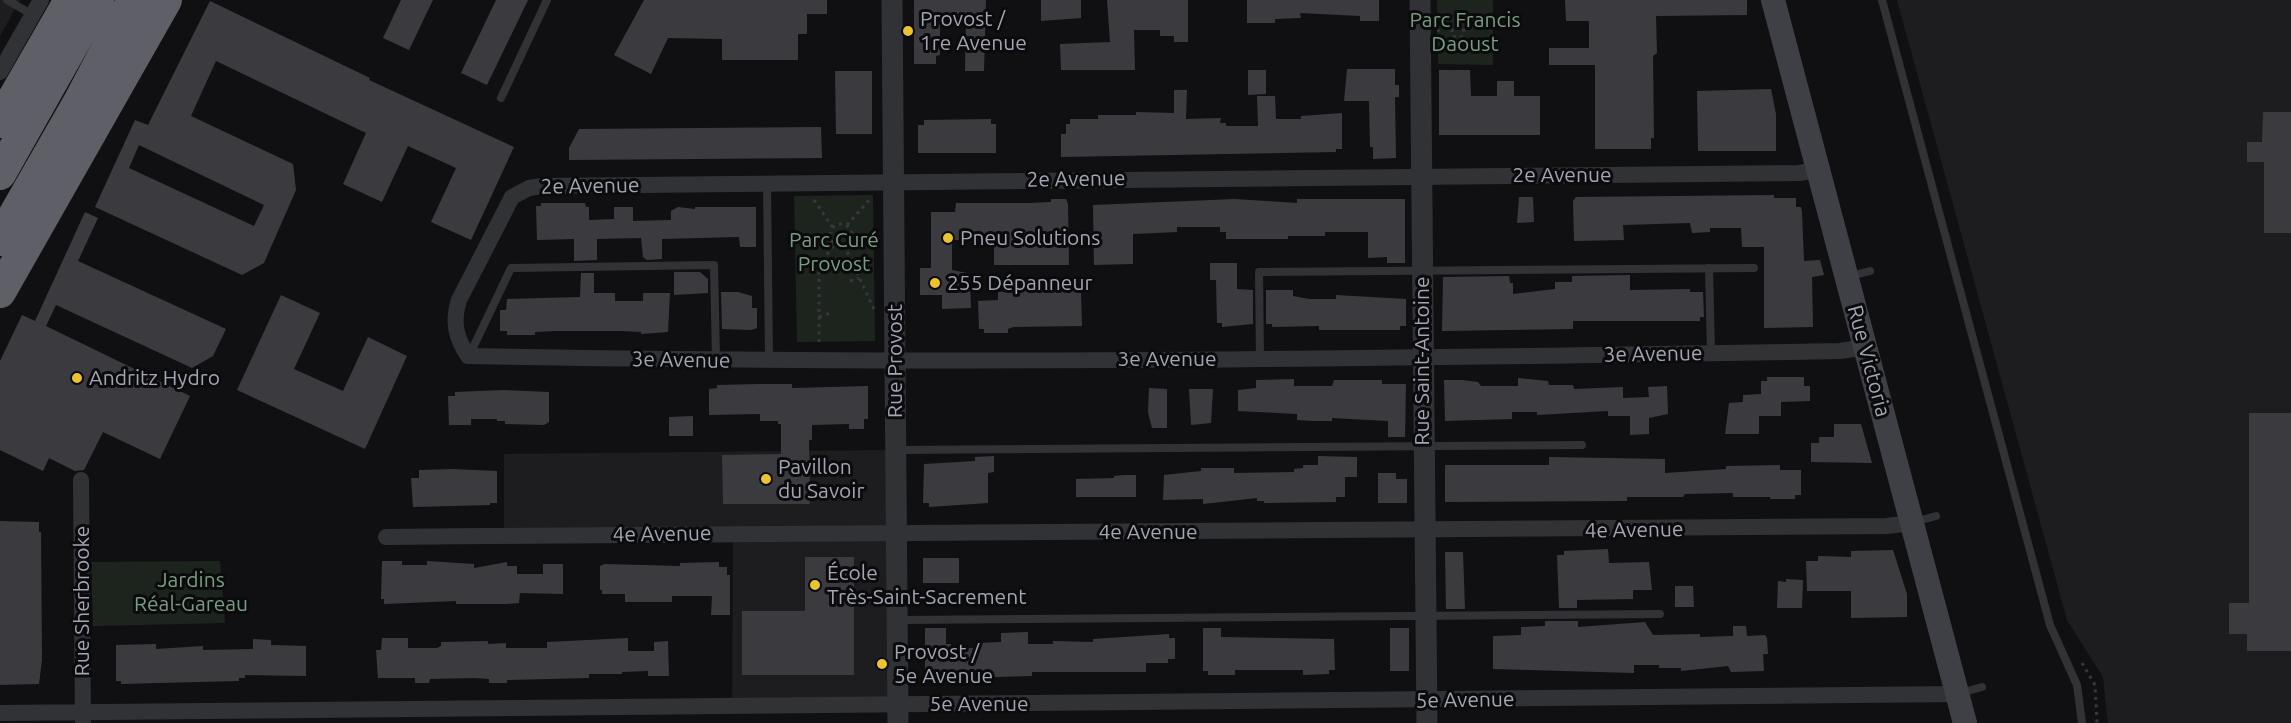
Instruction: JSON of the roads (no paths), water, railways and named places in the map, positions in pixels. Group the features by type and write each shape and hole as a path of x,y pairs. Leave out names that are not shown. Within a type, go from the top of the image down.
{"highway":[{"path":"0,122 70,0"},
{"path":"0,174 98,0"},
{"path":"0,240 85,92 133,0"},
{"path":"0,292 166,0"}],"main road":[{"name":"Rue Victoria","path":"1778,4 1818,170 1858,274 1866,347 1965,723"}],"street":[{"name":"Rue Provost","path":"892,0 898,714"},
{"name":"Rue Saint-Antoine","path":"1420,0 1423,176 1421,358 1426,723"},
{"path":"0,72 37,7"},
{"name":"2e Avenue","path":"468,356 459,343 454,314 512,197 529,188 542,186 1799,173 1818,170"},
{"name":"3e Avenue","path":"468,356 716,361 1421,358 1840,351 1866,347"},
{"name":"Rue Sherbrooke","path":"81,480 82,717"},
{"name":"4e Avenue","path":"386,537 897,532 1424,533 1887,526 1911,523"},
{"name":"5e Avenue","path":"0,713 82,717 898,714 1426,700 1957,694"}],"lane":[{"path":"7,0 37,7"},
{"path":"501,98 547,0"},
{"path":"1882,0 2050,625 2079,692 2082,723"},
{"path":"767,183 769,360"},
{"path":"468,356 511,268 714,266 716,361"},
{"path":"1709,268 1711,353"},
{"path":"1260,358 1259,272 1754,268"},
{"path":"896,450 1582,445"},
{"path":"1911,523 1936,516"},
{"path":"897,620 1660,614"},
{"path":"1957,694 1982,687"}],"place":[{"name":"Provost / 1re Avenue","path":"908,31"},
{"name":"Pneu Solutions","path":"948,238"},
{"name":"255 Dépanneur","path":"935,283"},
{"name":"Andritz Hydro","path":"77,378"},
{"name":"Pavillon du Savoir","path":"766,479"},
{"name":"École Très-Saint-Sacrement","path":"815,585"},
{"name":"Provost / 5e Avenue","path":"882,664"}],"park label":[{"name":"Parc Francis Daoust","path":"1465,32"},
{"name":"Parc Curé Provost","path":"834,252"},
{"name":"Jardins Réal-Gareau","path":"191,592"}]}
